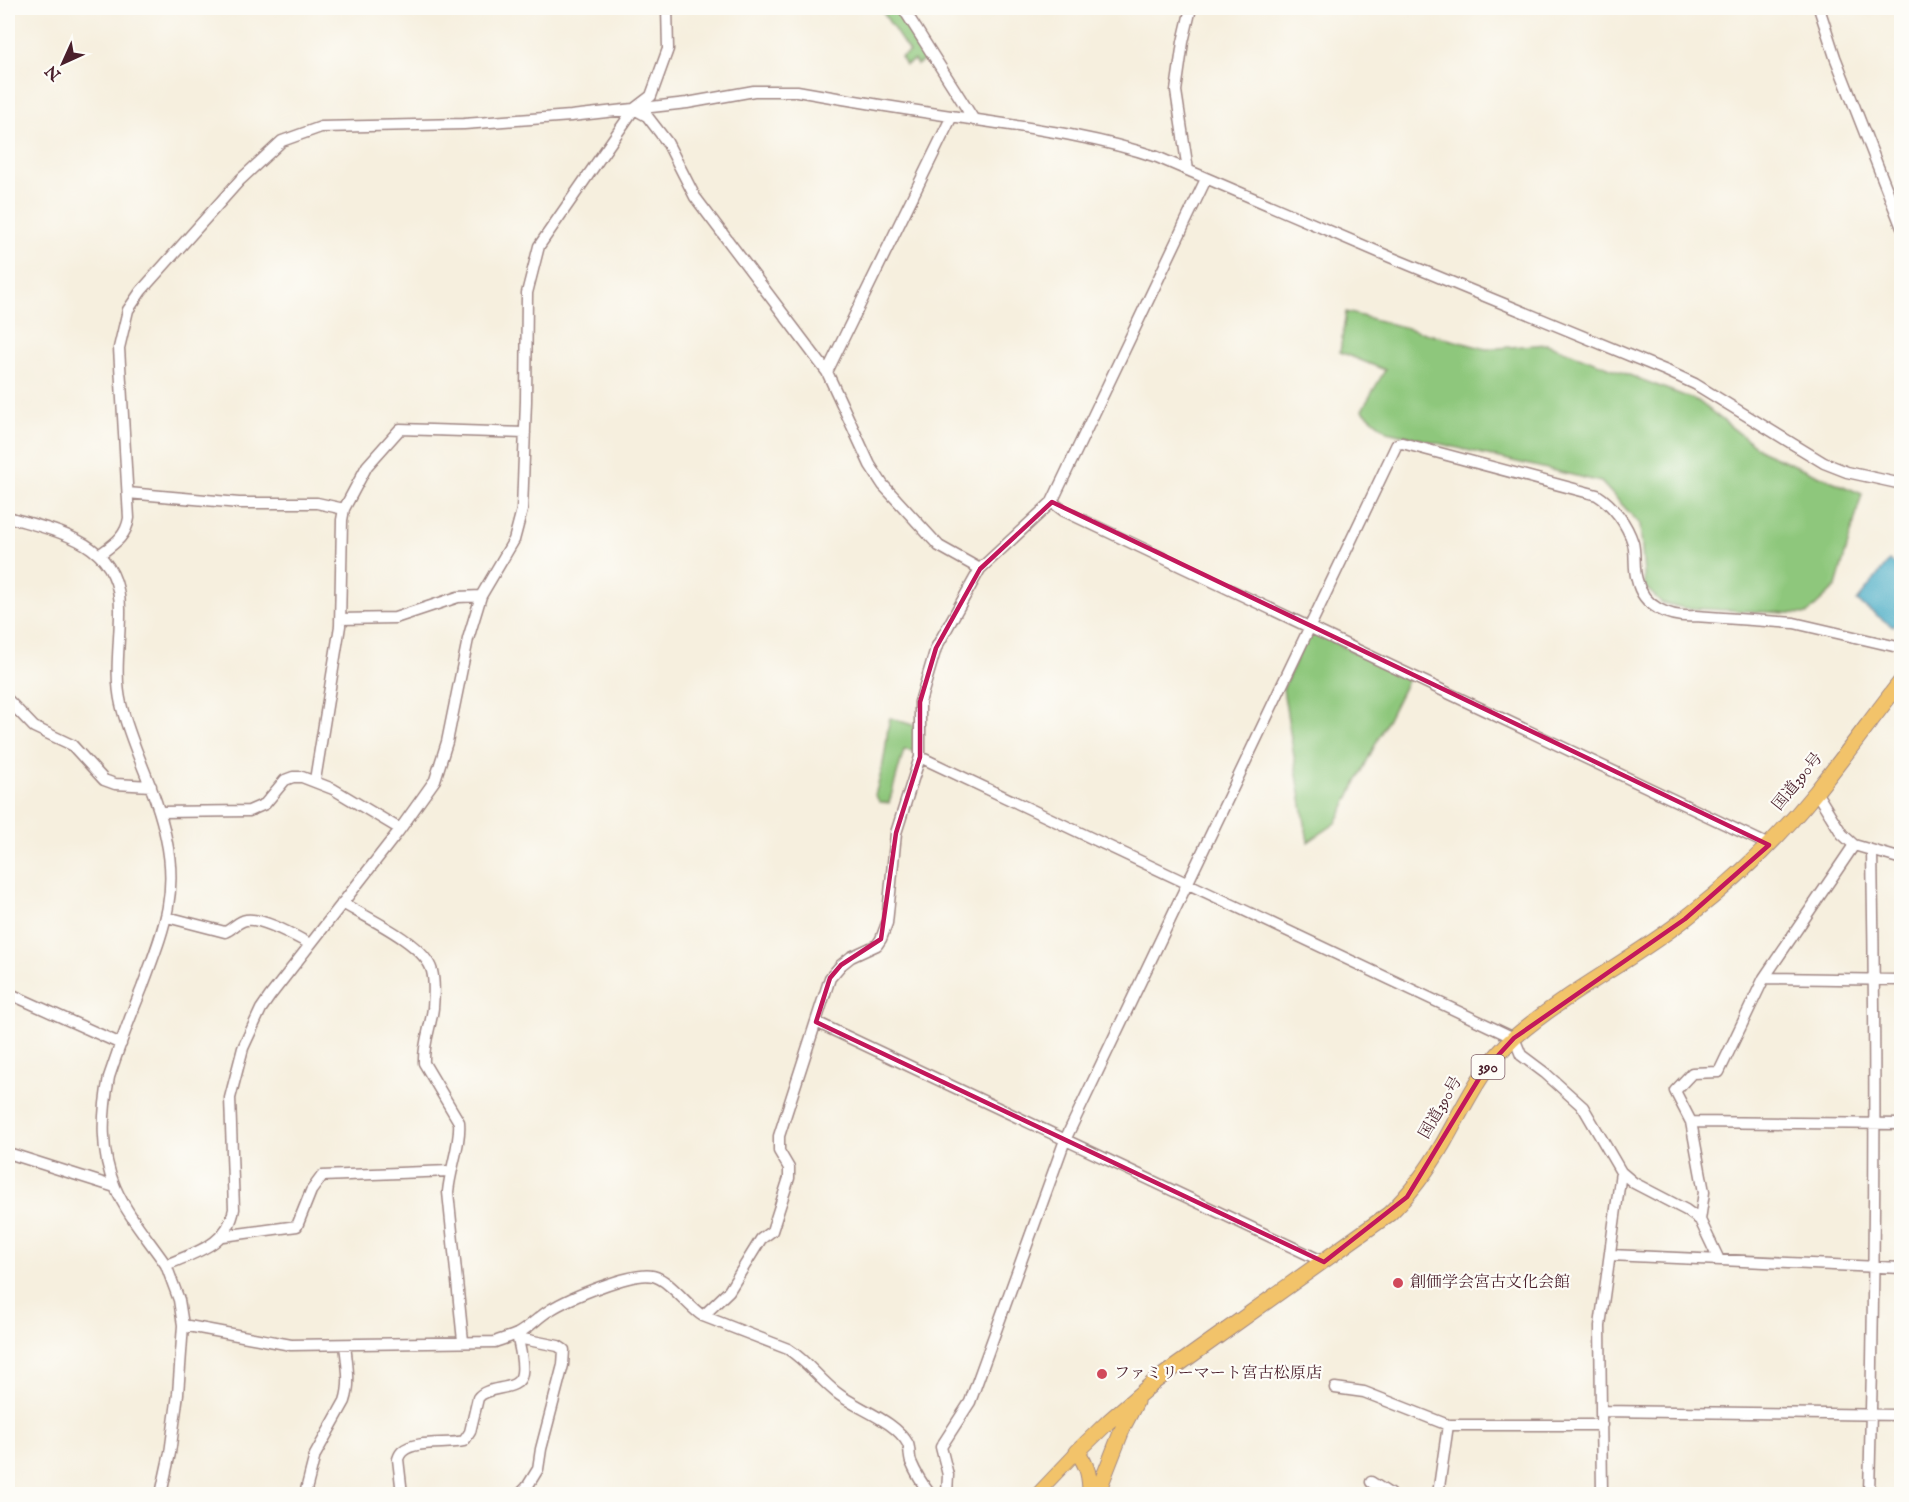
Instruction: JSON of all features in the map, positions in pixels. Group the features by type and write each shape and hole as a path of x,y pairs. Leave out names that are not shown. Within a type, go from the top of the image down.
{"highway":[{"name":"国道390号","path":"1077,1452 1142,1392 1185,1359 1389,1214 1407,1197 1443,1144 1483,1072 1514,1038 1685,919 1769,845 1816,792 1902,680"},
{"path":"1097,1494 1124,1425 1142,1392"},
{"path":"1077,1452 1085,1461 1088,1469 1090,1494"}],"main road":[{"path":"1037,1494 1077,1452"}],"street":[{"path":"166,1265 218,1241 224,1236 233,1220 230,1098 243,1048 261,1009 428,791 441,763 468,639 481,596 514,540 522,510 527,292 539,246 634,109 651,96 668,49 668,8"},
{"path":"903,8 974,120"},
{"path":"1188,170 1176,91 1183,42 1191,8"},
{"path":"1819,8 1835,57 1902,228"},
{"path":"99,555 122,537 127,527 128,493 119,348 128,310 141,291 240,180 282,141 321,127 464,124 571,116 773,89 952,116 1127,147 1188,170 1390,257 1667,371 1695,384 1834,468 1902,484"},
{"path":"634,109 647,116 668,142 695,197 827,372 870,465 883,485 939,546 980,569"},
{"path":"827,372 952,116"},
{"path":"703,1316 729,1291 761,1239 772,1231 789,1178 789,1168 779,1151 779,1136 830,978 851,957 868,951 881,939 886,923 896,833 920,757 920,702 936,648 980,569 1052,502 1206,178"},
{"path":"315,780 340,619 342,520 344,509 367,466 400,429 525,433"},
{"path":"947,1494 948,1475 941,1447 970,1402 1065,1140 1396,444 1402,443 1597,495 1611,505 1626,527 1634,548 1636,580 1641,591 1660,611 1682,617 1794,623 1902,648"},
{"path":"128,493 239,503 317,503 344,509"},
{"path":"1052,502 1064,511 1769,845"},
{"path":"8,517 76,539 90,546 115,576 120,602 117,654 121,704 152,786 166,838 171,874 167,917 109,1077 104,1102 103,1129 106,1160 115,1187 127,1209 166,1265 179,1300 183,1325 178,1394 170,1453 161,1494"},
{"path":"340,619 395,618 458,597 481,596"},
{"path":"8,700 34,727 72,745 104,780 115,784 152,786"},
{"path":"920,757 1514,1038 1521,1055 1583,1107 1621,1172 1634,1183 1686,1210 1700,1220 1719,1260"},
{"path":"160,812 249,811 265,804 285,780 302,777 315,780 400,829"},
{"path":"1816,792 1842,834 1854,845 1902,859"},
{"path":"1700,1220 1704,1192 1691,1122 1675,1091 1692,1073 1719,1072 1764,978 1854,845"},
{"path":"1869,1494 1872,1414 1875,979 1872,851"},
{"path":"342,903 410,944 428,961 432,972 433,1009 424,1063 459,1122 460,1131 450,1171 448,1192 463,1341"},
{"path":"167,917 225,932 248,919 281,929 310,944"},
{"path":"1764,978 1902,980"},
{"path":"8,993 121,1044"},
{"path":"816,1022 1324,1262"},
{"path":"1691,1122 1902,1124"},
{"path":"8,1153 115,1187"},
{"path":"224,1236 297,1226 311,1191 322,1176 450,1171"},
{"path":"1602,1494 1600,1326 1621,1172"},
{"path":"1610,1255 1902,1268"},
{"path":"518,1336 550,1310 560,1305 616,1281 639,1276 653,1276 662,1280 694,1311 703,1316 788,1349 836,1392 855,1405 885,1420 908,1444 910,1461 930,1494"},
{"path":"183,1325 291,1345 495,1341 518,1336 558,1346 564,1350 563,1365 538,1469 520,1494"},
{"path":"402,1494 398,1459 403,1450 416,1445 451,1444 464,1441 470,1432 481,1393 512,1386 520,1380 523,1372 518,1336"},
{"path":"305,1494 315,1455 348,1393 345,1345"},
{"path":"1335,1388 1364,1392 1448,1425 1602,1425"},
{"path":"1602,1411 1902,1415"},
{"path":"1438,1494 1448,1425"},
{"path":"1371,1482 1390,1494"}],"highlighted area":[{"path":"1052,502 1769,845 1685,919 1514,1038 1483,1072 1407,1197 1324,1262 816,1022 830,978 841,965 881,939 896,833 920,757 920,702 936,648 980,569"}],"green space":[{"path":"880,8 894,8 928,58 917,65 914,60 906,65 901,57 909,52"},
{"path":"1346,312 1486,349 1547,344 1698,401 1762,451 1862,494 1836,587 1807,614 1684,608 1662,603 1645,587 1640,524 1601,482 1387,431 1362,410 1385,370 1340,352"},
{"path":"1310,630 1408,679 1336,823 1308,842 1283,689"},
{"path":"890,718 916,726 915,751 904,750 889,803 880,802 875,795"}],"water":[{"path":"1889,561 1902,568 1901,618 1893,627 1857,601"}],"place":[{"name":"創価学会宮古文化会館","path":"1398,1283"},
{"name":"ファミリーマート宮古松原店","path":"1102,1374"}]}
